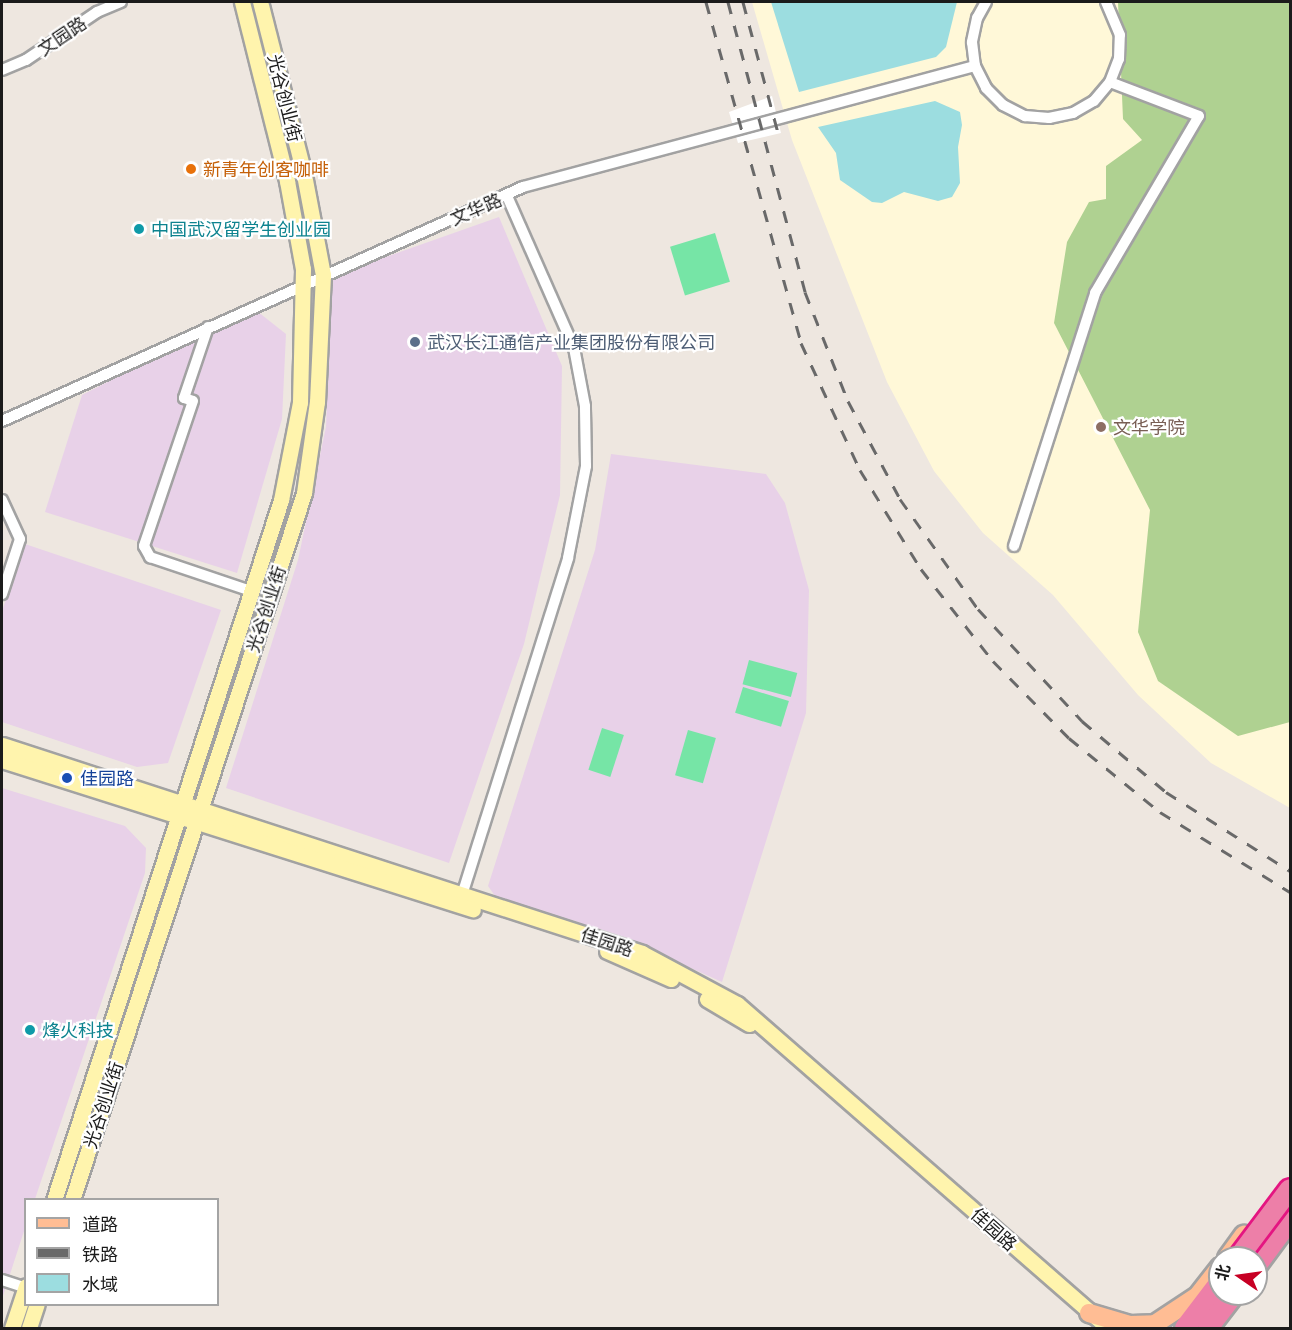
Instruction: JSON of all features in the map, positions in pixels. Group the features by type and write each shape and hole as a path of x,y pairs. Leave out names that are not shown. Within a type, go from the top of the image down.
{"highway":[{"path":"1247,1246 1284,1194"},
{"path":"1268,1250 1290,1220"},
{"path":"1185,1329 1208,1298"},
{"path":"1208,1329 1225,1306"}],"main road":[{"name":"光谷创业街","path":"55,1198 176,817 281,500 300,402 303,284 287,181 242,2"},
{"name":"光谷创业街","path":"73,1198 200,816 304,493 317,402 322,275 304,174 260,2"},
{"name":"佳园路","path":"2,745 181,802 200,816 606,950 675,981 746,1022 806,1071 1088,1323 1108,1329"},
{"name":"佳园路","path":"2,760 176,817 200,816 462,895 642,953 736,1004 1088,1323"},
{"path":"1290,1181 1274,1215 1278,1221 1290,1220"},
{"path":"1238,1246 1284,1194"},
{"path":"1268,1259 1290,1229"},
{"path":"1177,1329 1208,1283"},
{"path":"12,1329 24,1290"},
{"path":"1088,1323 1155,1324 1199,1295"},
{"path":"29,1329 37,1306"},
{"path":"1215,1329 1232,1306"}],"street":[{"name":"文园路","path":"2,70 26,60 97,12 121,2"},
{"path":"986,2 977,18 972,42 975,66 986,88 1004,105 1025,116 1049,118 1073,113 1094,101 1110,82 1119,59 1120,35 1106,2"},
{"name":"文华路","path":"2,421 322,275 507,196 522,187 975,66"},
{"path":"1014,546 1095,293 1199,116 1110,82"},
{"path":"462,895 568,558 586,466 585,406 574,348 507,196"},
{"path":"208,327 184,398 193,401 144,546 150,556 251,591"},
{"path":"2,500 20,539 4,578 2,594"},
{"path":"2,1280 24,1287"}],"shaded area":[{"name":"文华学院","path":"752,2 1290,2 1290,808 1211,763 1138,695 1053,595 983,533 934,471 887,382 792,140"},
{"path":"499,217 562,366 560,495 524,644 449,863 226,788 298,560 326,427 332,276"},
{"path":"253,308 286,334 282,419 237,573 45,512 82,395"},
{"path":"611,454 766,474 785,503 809,590 806,713 722,982 617,935 495,896 488,886 595,550"},
{"path":"25,544 221,610 168,763 137,767 2,722 2,611"},
{"path":"2,788 125,826 146,848 145,873 35,1198 24,1198 24,1231 2,1299"}],"green space":[{"path":"1118,2 1290,2 1290,722 1238,736 1158,681 1138,632 1150,510 1054,323 1067,242 1089,202 1106,199 1106,166 1142,140 1123,119"},
{"path":"715,233 730,282 685,296 670,247"},
{"path":"749,660 797,673 791,697 743,684"},
{"path":"743,687 789,701 781,727 735,713"},
{"path":"602,728 624,735 610,777 588,770"},
{"path":"688,730 716,738 703,783 675,775"}],"water":[{"path":"771,2 957,2 946,47 936,57 799,92"},
{"path":"935,101 960,112 962,125 958,147 960,183 952,197 938,201 904,192 882,203 872,202 840,180 836,153 818,127"}],"pier":[{"path":"772,96 781,133 738,143 729,112"}],"railway":[{"path":"706,2 801,343 860,470 921,569 993,661 1069,738 1160,812 1290,892"},
{"path":"728,2 805,292 848,401 900,499 978,609 1082,721 1166,792 1290,871"},
{"path":"743,2 778,133"}],"place":[{"name":"新青年创客咖啡","path":"191,169"},
{"name":"中国武汉留学生创业园","path":"139,229"},
{"name":"武汉长江通信产业集团股份有限公司","path":"415,342"},
{"name":"文华学院","path":"1101,427"},
{"name":"佳园路","path":"67,778"},
{"name":"烽火科技","path":"30,1030"}]}
